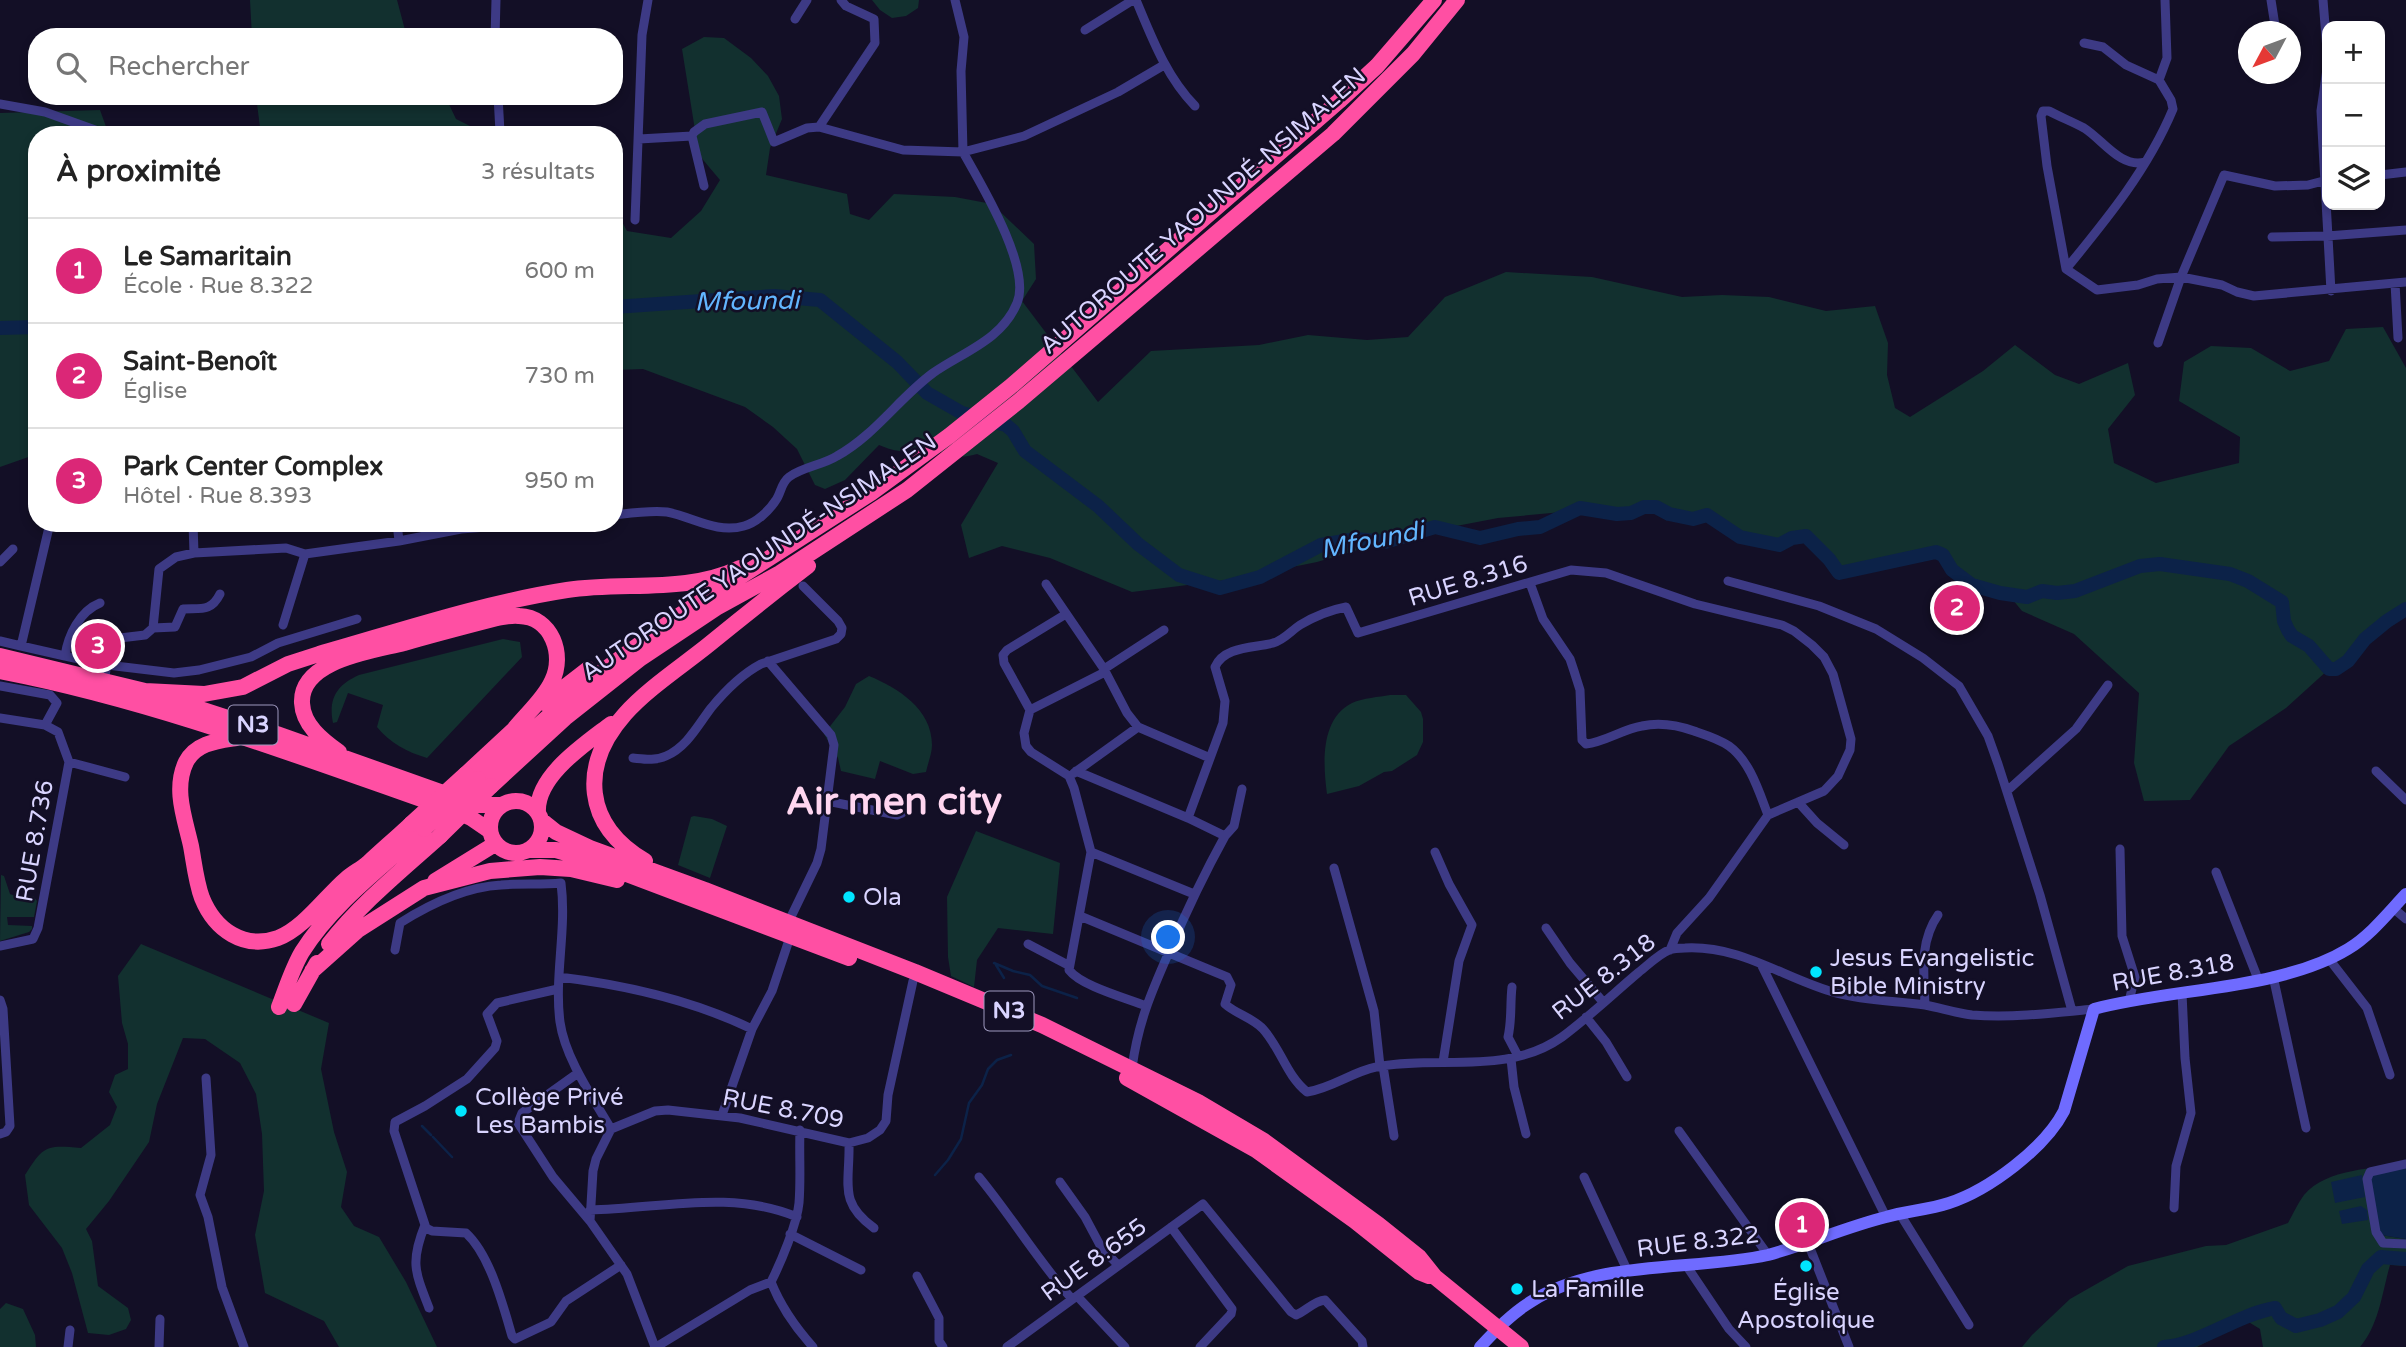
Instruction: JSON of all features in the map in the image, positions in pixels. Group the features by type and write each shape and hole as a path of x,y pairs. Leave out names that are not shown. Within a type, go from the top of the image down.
{"highway":[{"name":"AUTOROUTE YAOUNDÉ-NSIMALEN","path":"1014,394 1377,66 1434,0"},
{"name":"AUTOROUTE YAOUNDÉ-NSIMALEN","path":"287,1005 296,964 321,926 418,827 478,780 565,719 641,658 716,608 780,573 907,490 953,443 1333,134 1413,54 1457,0"},
{"name":"AUTOROUTE YAOUNDÉ-NSIMALEN","path":"287,1005 346,923 440,836 478,780 585,684 677,617 953,443"},
{"path":"528,850 540,837 537,801 541,790 555,771 768,596 907,490"},
{"path":"145,691 204,694 243,687 288,664 319,654 537,596 611,585 692,584 734,571 819,527"},
{"path":"352,762 328,745 308,724 302,711 305,685 313,675 351,657 497,618 520,615 545,627 553,637 558,651 557,667 545,692 478,780"},
{"path":"515,728 603,658 650,628 677,617"},
{"name":"N3","path":"0,656 106,673 145,691 277,734 477,805 501,805 517,800 525,802 556,832 568,839 913,981 1032,1032 1129,1079 1256,1150 1355,1221 1419,1272 1435,1278"},
{"name":"N3","path":"0,671 94,692 243,737 455,811 471,818 511,853 556,850 704,897"},
{"path":"626,712 601,747 595,767 594,794 597,811 618,841 632,853 704,897"},
{"path":"243,737 215,741 199,747 187,761 180,781 181,802 202,898 218,923 236,938 256,943 279,938 295,927 348,877 418,827"},
{"path":"312,971 358,930 424,888 493,837 492,815 501,805"},
{"path":"287,1005 281,982 286,961 305,930 366,865"},
{"path":"424,888 490,871 540,867 571,869 704,897"},
{"name":"N3","path":"789,930 988,1002 1132,1068 1198,1102 1264,1140 1380,1225 1419,1257 1435,1278 1521,1347"}],"main road":[{"name":"RUE 8.318","path":"2094,1009 2273,976 2329,959 2358,942 2406,894"},
{"name":"RUE 8.322","path":"1480,1347 1498,1328 1535,1299 1563,1286 1628,1272 1768,1255 1886,1217 1940,1206 1966,1197 2028,1156 2058,1123 2064,1111 2094,1009"}],"street":[{"path":"495,28 496,0"},
{"path":"635,220 642,35 648,0"},
{"path":"795,19 807,0"},
{"path":"819,127 875,43 874,19 846,6 841,0"},
{"path":"623,514 665,512 714,528 740,528 749,525 763,515 777,499 783,484 790,477 837,457 865,438 933,374 999,331 1018,302 1018,269 991,202 963,152 961,71 964,37 955,0"},
{"path":"1086,30 1134,0 1164,65 1178,89 1195,106"},
{"path":"2159,80 2167,58 2165,0"},
{"path":"2271,0 2274,21"},
{"path":"2323,0 2325,21"},
{"path":"2066,269 2113,212 2145,162 2173,109 2171,100 2159,80 2126,65 2103,47 2084,43"},
{"path":"704,186 692,136 705,124 762,112 774,142 807,128 819,127 903,150 963,152 1024,136 1118,92 1164,65"},
{"path":"2324,84 2321,104 2324,147"},
{"path":"0,104 45,112 84,126"},
{"path":"498,105 500,126"},
{"path":"2145,162 2133,163 2115,154 2086,130 2049,111 2043,111 2041,116 2046,166 2066,269 2097,290 2105,291 2157,279 2181,277 2222,285 2254,296 2406,282"},
{"path":"639,139 692,136"},
{"path":"2385,174 2406,172"},
{"path":"2158,343 2181,277 2224,175 2275,186 2308,185 2322,181"},
{"path":"2327,210 2331,290"},
{"path":"2272,237 2406,230"},
{"path":"2395,283 2398,338"},
{"path":"21,646 48,532"},
{"path":"193,532 194,553"},
{"path":"398,532 399,541"},
{"path":"153,628 159,569 176,557 194,553 286,548 305,554 399,541 436,532"},
{"path":"0,562 13,549"},
{"path":"283,625 305,554"},
{"name":"RUE 8.316","path":"1188,818 1223,723 1225,701 1215,667 1224,657 1245,647 1276,643 1300,625 1329,610 1346,607 1358,633 1571,570 1606,573 1695,604 1782,625 1794,631 1824,657 1833,674 1851,738 1850,750 1832,785 1768,815"},
{"path":"1728,581 1819,606 1876,629 1959,686 1988,736 2061,967 2072,1011"},
{"path":"1530,583 1543,619 1570,659 1580,690 1582,740 1586,744 1639,726 1660,723 1686,728 1714,738 1729,746 1742,759 1754,779 1768,815 1709,898 1676,933 1670,950"},
{"path":"1045,584 1104,670 1127,713 1138,727 1210,758"},
{"path":"633,758 654,760 685,743 714,705 751,670 768,661 830,643 841,634 842,628 838,621 803,586"},
{"path":"106,673 120,638 145,635 153,628 175,626 183,608 207,609 216,603 220,594"},
{"path":"65,656 66,645 84,612 100,603"},
{"path":"1066,614 1003,655 1004,663 1030,710 1024,733 1026,746 1031,752 1072,774 1188,818 1225,836"},
{"path":"0,641 65,656 106,673 174,673 199,670 251,657 278,643 357,619"},
{"path":"1030,710 1104,670 1164,630"},
{"path":"722,1115 752,1030 772,991 789,930 817,863 834,740 768,661"},
{"path":"2007,791 2076,729 2108,685"},
{"path":"0,686 53,697 57,702 45,725 0,718"},
{"name":"RUE 8.736","path":"0,946 33,939 38,928 69,762 58,732 45,725"},
{"path":"1072,774 1138,727"},
{"path":"69,762 125,777"},
{"path":"2376,771 2406,800"},
{"path":"1072,774 1091,852 1068,965 1070,973 1090,984 1146,1006"},
{"path":"1132,1068 1138,1028 1146,1006 1194,894 1235,821 1242,789"},
{"path":"827,802 897,815 902,813"},
{"path":"1798,802 1816,823 1844,845"},
{"path":"2120,849 2122,936 2135,977 2129,1001"},
{"path":"1091,852 1194,894"},
{"path":"1436,852 1449,884 1472,925 1459,961 1443,1062"},
{"path":"1334,868 1374,1011 1394,1136"},
{"path":"2216,872 2258,979"},
{"path":"395,950 400,923 429,905 471,890 497,885 561,883 563,900 558,989 562,1032 578,1073 611,1129 593,1171 590,1216"},
{"path":"2393,908 2406,919"},
{"path":"1926,1005 1924,945 1929,928 1938,915"},
{"path":"1080,916 1168,953"},
{"path":"1546,929 1603,1002"},
{"path":"1028,944 1068,965"},
{"name":"RUE 8.318","path":"1168,953 1227,977 1231,985 1226,1004 1260,1025 1278,1048 1295,1082 1307,1092 1320,1090 1362,1070 1381,1066 1487,1062 1514,1058 1551,1044 1670,950 1711,948 1744,956 1836,993 1926,1005 1954,1013 1999,1016 2094,1009"},
{"path":"2329,959 2367,1008 2390,1075"},
{"path":"1760,962 1886,1217"},
{"path":"2273,976 2306,1128"},
{"path":"559,977 674,999 718,1013 752,1030"},
{"name":"RUE 8.709","path":"611,1129 654,1111 722,1115 800,1130 849,1143 868,1138 880,1130 886,1121 888,1095 913,981"},
{"path":"1512,987 1508,1037 1514,1058 1514,1087 1525,1134"},
{"path":"558,989 497,1003 491,1008 487,1020 497,1041 495,1048 467,1079 395,1122 394,1131 425,1225 432,1231 466,1233 477,1245 501,1298 512,1336 519,1338 551,1322 566,1301 621,1265"},
{"path":"2174,1208 2176,1166 2191,1113 2182,993"},
{"path":"0,1000 3,1009 10,1126 6,1132 0,1134"},
{"path":"1586,1017 1606,1042 1627,1077"},
{"path":"578,1073 522,1113 518,1123 553,1177 590,1216 621,1265 655,1347 750,1290 771,1282"},
{"path":"206,1078 211,1155 200,1195 208,1217 222,1287 244,1347"},
{"path":"800,1130 801,1171 797,1217 771,1282 786,1313 813,1347"},
{"path":"1679,1131 1768,1255"},
{"path":"849,1143 848,1195 851,1207 858,1217 874,1228"},
{"path":"2406,1164 2370,1172 2367,1179 2379,1240 2383,1243 2406,1244"},
{"path":"979,1177 1008,1213 1048,1272 1125,1347"},
{"path":"1584,1177 1628,1272"},
{"path":"1060,1182 1085,1217 1101,1247 1118,1265"},
{"path":"590,1216 678,1203 726,1201 780,1210 797,1217"},
{"name":"RUE 8.655","path":"1007,1347 1203,1204 1291,1312 1296,1315 1320,1300 1325,1300 1362,1341 1363,1347"},
{"path":"1900,1214 1969,1325"},
{"path":"425,1225 414,1255 418,1278 429,1308"},
{"path":"1171,1227 1232,1309 1231,1314 1200,1347"},
{"path":"790,1234 861,1270"},
{"path":"1808,1243 1849,1347"},
{"path":"1686,1265 1729,1329 1746,1347"},
{"path":"917,1276 939,1318 939,1341 943,1347"},
{"path":"159,1347 160,1319"},
{"path":"68,1347 70,1330"}],"green space":[{"path":"250,0 397,0 404,28 252,28"},
{"path":"872,0 919,0 918,8 906,16 892,18"},
{"path":"704,37 724,38 751,58 768,76 779,96 782,119 770,148 766,175 847,194 850,214 869,220 894,194 955,197 992,204 1034,244 1036,279 1022,301 1098,402 1151,351 1259,345 1308,335 1367,340 1408,337 1445,297 1506,272 1592,277 1682,297 1769,297 1826,311 1875,306 1888,343 1887,375 1895,408 1910,417 1983,371 2015,345 2055,375 2079,384 2128,363 2135,395 2108,429 2114,463 2156,483 2239,463 2240,437 2179,401 2184,362 2211,346 2251,348 2290,371 2329,361 2346,329 2383,327 2406,368 2406,609 2365,639 2348,661 2336,669 2329,669 2286,708 2229,746 2190,800 2144,801 2134,763 2139,693 2074,634 2022,611 2008,594 1972,585 1952,570 1943,555 1936,552 1839,573 1806,536 1792,538 1779,545 1740,537 1707,515 1562,512 1498,518 1404,536 1317,562 1227,580 1132,592 1050,558 1002,546 969,558 961,525 998,463 977,454 961,456 939,452 902,451 879,445 845,480 825,489 815,485 797,449 745,407 643,369 623,370 623,224 627,231 671,238 701,211 720,180 699,155 682,49"},
{"path":"257,105 449,105 456,119 470,126 260,126"},
{"path":"100,110 106,126 28,126 28,457 0,467 0,113"},
{"path":"503,639 520,642 522,657 427,758 399,746 377,727 383,705 348,693 337,722 333,723 332,706 336,693 345,683 359,675"},
{"path":"869,676 902,694 920,711 926,721 932,745 926,772 913,774 880,761 875,779 841,771 838,758 824,734 845,707 856,684"},
{"path":"1390,695 1406,695 1421,712 1423,742 1417,755 1392,771 1384,772 1359,786 1327,794 1326,743 1334,720 1352,703"},
{"path":"691,817 712,819 727,826 710,878 678,865"},
{"path":"976,831 1060,863 1053,934 998,928 977,960 974,987 951,976 947,897"},
{"path":"1,875 4,876 10,894 23,899 33,896 37,901 34,917 7,917 8,925 32,926 32,929 0,941"},
{"path":"141,944 329,1023 321,1069 334,1132 347,1172 341,1207 354,1226 379,1237 406,1282 437,1347 339,1347 324,1321 265,1293 255,1235 264,1191 262,1134 256,1094 240,1063 205,1039 183,1038 157,1104 149,1142 109,1201 86,1229 92,1241 98,1286 128,1308 131,1320 126,1329 109,1335 88,1333 72,1273 62,1248 29,1205 25,1175 47,1149 81,1148 110,1125 117,1107 109,1092 115,1075 128,1069 128,1044 122,1023 118,976"},
{"path":"2406,1163 2381,1235 2406,1239 2406,1266 2390,1265 2376,1319 2360,1347 2263,1347 2260,1329 2247,1321 2197,1347 2022,1347 2070,1299 2128,1266 2206,1246 2226,1245 2288,1223 2304,1195 2325,1179 2352,1171"},
{"path":"6,1303 23,1309 35,1335 36,1347 0,1347 0,1309"}],"water":[{"path":"2406,1166 2406,1239 2381,1235 2368,1177"},
{"path":"2362,1175 2365,1197 2335,1203 2331,1182"},
{"path":"2361,1206 2367,1210 2368,1220 2342,1224 2339,1211"}],"waterway":[{"name":"Mfoundi","path":"623,306 774,296 820,300 897,362 927,393 962,413 1006,425 1013,431 1025,451 1098,506 1138,544 1179,575 1220,588 1260,577 1321,545 1356,539 1385,542 1435,527 1480,538 1540,527 1580,508 1617,514 1631,513 1644,507 1656,507 1669,514 1693,519 1707,515 1740,537 1779,545 1792,538 1806,536 1839,573 1936,552 1943,555 1952,570 1972,585 2027,597 2042,591 2075,591 2140,566 2160,564 2230,574 2248,581 2282,602 2284,621 2292,636 2309,646 2329,669 2336,669 2348,661 2365,639 2406,609"},
{"name":"Mfoundi","path":"0,328 28,327"},
{"path":"994,963 1030,975 1042,986 1077,998"},
{"path":"996,965 1004,978"},
{"path":"935,1175 961,1139 969,1103 982,1085 988,1069 997,1060 1011,1055"},
{"path":"422,1126 431,1135"},
{"path":"433,1137 452,1157"},
{"path":"2164,1347 2191,1341 2246,1317 2275,1308 2281,1318 2296,1326 2320,1320 2338,1312 2354,1297 2368,1269 2381,1257 2406,1259"}],"place":[{"name":"Saint-Benoît","path":"1957,608"},
{"name":"Park Center Complex","path":"98,646"},
{"name":"Ola","path":"849,897"},
{"name":"Jesus Evangelistic Bible Ministry","path":"1816,972"},
{"name":"Collège Privé Les Bambis","path":"461,1111"},
{"name":"Le Samaritain","path":"1802,1225"},
{"name":"Église Apostolique","path":"1806,1266"},
{"name":"La Famille","path":"1517,1289"}],"district":[{"name":"Air men city","path":"894,802"}]}
